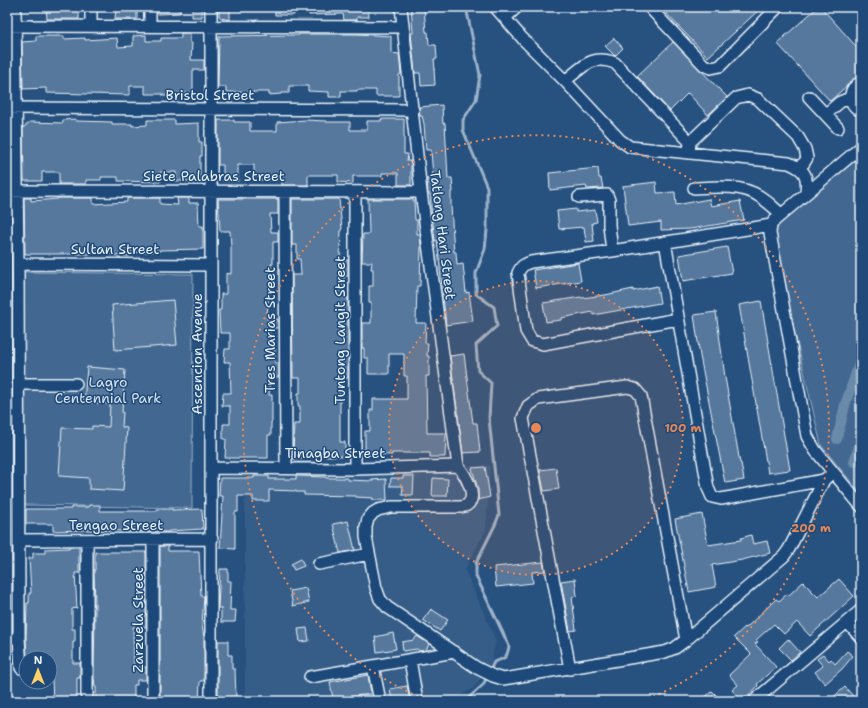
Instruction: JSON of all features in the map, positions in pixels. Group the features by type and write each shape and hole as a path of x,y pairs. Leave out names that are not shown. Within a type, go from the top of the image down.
{"street":[{"path":"16,7 11,26 12,191 18,264 19,650"},
{"path":"91,7 91,26"},
{"path":"150,7 150,26"},
{"name":"Ascencion Avenue","path":"211,7 211,701"},
{"name":"Tatlong Hari Street","path":"401,7 421,192 458,466"},
{"path":"494,7 523,39 566,81 620,140 630,147 690,148 789,163 798,167 806,175 806,192"},
{"path":"505,18 517,7"},
{"path":"649,7 704,65 711,68 720,66 778,7"},
{"path":"11,26 403,27"},
{"path":"566,81 591,61 605,59 615,63 690,148"},
{"path":"861,82 853,88 850,98 855,107 861,111"},
{"path":"690,148 736,98 748,95 754,97 798,137 805,149 807,158 804,163 798,167"},
{"path":"809,96 838,128"},
{"path":"826,114 840,102 850,98"},
{"name":"Bristol Street","path":"12,108 413,110"},
{"path":"861,147 781,214 771,225 770,233 807,436 814,450 861,506"},
{"path":"694,188 723,187 744,189 759,196 781,214"},
{"name":"Siete Palabras Street","path":"12,191 421,192"},
{"name":"Tres Marias Street","path":"285,192 286,468"},
{"name":"Tuntong Langit Street","path":"355,192 355,468"},
{"path":"579,197 607,195 609,200 609,226 612,251"},
{"path":"678,318 543,344 532,341 526,331 518,273 524,264 531,262 612,251 771,225"},
{"path":"665,242 708,488 712,497 721,499 824,480"},
{"name":"Sultan Street","path":"18,264 212,265"},
{"path":"19,384 76,384"},
{"path":"570,669 523,418 528,406 538,399 627,387 635,389 641,396 686,640"},
{"path":"458,466 468,481 471,495 468,504 454,508 391,507 378,510 368,519 366,527 368,554 380,599 387,606 477,668 503,679 665,652 675,648 784,556 824,480 832,472"},
{"name":"Tinagba Street","path":"212,468 458,466"},
{"name":"Tengao Street","path":"20,540 212,539"},
{"path":"87,540 87,701"},
{"name":"Zarzuela Street","path":"153,540 153,701"},
{"path":"319,564 368,554"},
{"path":"754,701 861,610"},
{"path":"847,622 861,638"},
{"path":"7,638 19,638"},
{"path":"310,677 454,652"},
{"path":"410,660 417,701"},
{"path":"373,666 380,701"}],"shaded area":[{"path":"490,465 486,530 465,570 496,641 491,663 474,688 451,701 245,701 245,473 383,473"}],"green space":[{"path":"861,156 861,494 821,445 771,230"},
{"name":"Lagro Centennial Park","path":"23,272 193,274 192,508 25,505"}],"building":[{"path":"46,7 79,7 79,19 47,19"},
{"path":"116,7 137,7 137,19 115,19"},
{"path":"158,7 180,7 180,13 158,14"},
{"path":"219,7 230,7 230,20 219,16"},
{"path":"275,7 293,7 294,15 275,15"},
{"path":"309,7 368,7 369,17 357,17 357,20 344,20 343,14 309,15"},
{"path":"411,7 424,7 426,32 428,32 429,45 436,45 437,59 434,59 435,85 421,86 420,73 415,73 411,33 413,33"},
{"path":"660,7 762,7 708,57"},
{"path":"818,7 821,7 861,52 861,73 830,101 777,43"},
{"path":"192,8 202,8 202,17 192,17"},
{"path":"181,33 190,33 190,43 192,43 191,60 204,60 204,70 193,70 193,93 174,94 174,96 163,96 163,94 145,94 145,86 130,86 130,95 46,93 46,88 23,89 22,42 36,41 36,36 64,36 64,39 85,38 85,40 117,38 118,47 133,46 133,36 146,35 146,41 161,41 161,38 181,38"},
{"path":"357,34 391,36 391,53 399,54 401,74 399,75 399,96 376,96 376,90 357,90 341,91 341,97 329,97 329,92 308,91 308,86 289,86 289,93 281,94 269,95 269,92 253,92 253,94 243,94 243,92 226,92 226,87 218,87 219,36"},
{"path":"614,38 623,48 615,56 605,46"},
{"path":"673,42 727,97 708,115 688,93 670,111 637,76"},
{"path":"442,105 443,124 445,123 448,178 452,178 453,192 451,192 451,206 454,252 456,252 457,265 463,264 466,293 469,292 473,321 446,325 437,240 435,241 430,194 428,194 427,178 433,178 431,150 426,150 424,124 422,116 420,116 419,107"},
{"path":"76,119 76,121 132,124 132,126 147,125 147,120 175,120 175,124 199,123 199,142 202,142 202,156 200,156 200,181 176,181 176,172 160,172 160,182 118,181 118,177 101,177 101,180 86,180 86,184 59,184 59,172 42,172 42,181 24,181 23,128 30,122 63,123 63,120"},
{"path":"381,119 404,119 404,154 408,154 407,161 411,161 411,185 398,185 398,173 382,173 382,176 353,176 353,183 338,182 338,175 308,175 308,185 282,185 282,180 259,180 259,176 254,176 254,165 238,165 238,181 223,181 223,165 218,165 218,120 250,122 250,131 277,131 277,122 305,120 350,122 350,130 367,130 367,121 381,121"},
{"path":"598,168 599,178 601,178 603,188 587,189 586,186 550,190 549,173"},
{"path":"656,182 657,193 675,192 676,205 709,199 711,206 740,201 744,220 690,229 661,230 661,222 628,226 623,186"},
{"path":"24,198 31,198 31,201 58,198 93,198 93,204 127,202 127,198 160,198 160,204 178,205 177,198 189,198 189,203 198,203 199,226 203,226 203,249 160,250 130,253 130,256 111,255 111,250 92,251 92,254 25,254"},
{"path":"218,199 278,199 278,214 270,214 271,232 278,232 278,242 273,242 273,264 271,264 271,289 269,288 267,319 278,319 278,328 270,328 269,347 275,348 275,363 279,363 279,377 270,377 269,395 272,395 272,422 271,435 268,435 268,458 225,458 226,439 223,439 223,424 230,424 230,406 222,406 223,393 231,393 230,362 224,362 225,349 230,349 230,333 220,333 219,310 221,310 221,294 226,294 226,273 231,274 231,247 230,231 220,231"},
{"path":"292,199 339,199 342,229 340,260 348,260 348,276 344,276 344,298 348,298 348,378 340,378 340,442 345,442 345,456 321,456 321,453 302,453 302,459 293,459 294,424 300,424 298,393 300,393 300,378 293,378 292,275 301,275 300,259 297,259 297,245 292,245"},
{"path":"368,199 414,200 415,220 417,220 417,234 420,234 421,246 420,286 417,286 416,323 426,323 425,343 428,343 427,356 429,356 429,376 426,376 427,433 446,433 445,457 430,457 430,453 392,453 392,455 365,454 365,431 370,431 370,410 373,410 373,399 407,399 407,376 404,376 404,354 389,354 389,374 368,374 368,358 364,358 364,348 362,348 362,323 371,323 369,286 373,286 373,269 371,269 372,262 362,262 363,234 369,234"},
{"path":"576,209 576,212 595,210 597,222 592,223 594,241 586,242 584,227 559,229 557,211"},
{"path":"727,247 732,273 683,281 679,255"},
{"path":"578,263 581,281 536,288 533,270"},
{"path":"657,286 660,303 593,315 593,312 546,322 543,303 605,295 633,289 633,291"},
{"path":"173,300 177,345 115,350 112,305"},
{"path":"761,301 790,470 768,473 739,305"},
{"path":"716,312 725,377 744,480 725,483 700,356 694,315"},
{"path":"464,354 473,423 477,423 480,452 463,453 450,356"},
{"path":"87,367 125,370 122,427 127,428 123,491 89,489 89,478 59,476 62,428 92,429 92,426 109,427 110,404 84,402"},
{"path":"485,467 490,497 478,500 478,490 472,468"},
{"path":"556,468 559,489 544,491 540,470"},
{"path":"254,476 269,476 269,479 296,479 296,476 348,478 348,480 373,481 372,480 386,479 387,500 373,500 373,498 356,496 304,495 304,492 269,490 269,501 253,501 253,496 238,496 238,512 235,512 235,549 220,548 223,496 219,496 220,478 254,478"},
{"path":"403,476 414,476 413,495 402,495 403,486 390,486 391,478 403,478"},
{"path":"433,478 448,479 447,496 432,496"},
{"path":"89,505 100,505 100,511 202,509 203,529 168,532 88,530 53,531 53,524 26,524 26,509 71,509 71,507 89,507"},
{"path":"702,514 708,545 741,540 741,538 751,535 753,544 767,541 770,553 712,565 716,587 689,592 675,519"},
{"path":"348,521 355,550 340,553 333,524"},
{"path":"160,546 168,546 168,551 199,551 201,596 204,596 202,625 204,638 204,681 200,681 199,701 160,701"},
{"path":"79,547 79,573 75,573 77,608 72,609 72,629 75,629 75,642 73,642 73,663 80,663 80,678 77,678 77,699 74,699 74,701 53,701 52,690 58,690 58,650 27,650 27,603 29,603 29,593 31,593 29,558 33,558 33,553 45,553 45,549"},
{"path":"95,552 146,552 146,627 133,627 134,667 146,667 146,680 137,680 137,685 134,685 134,701 96,700 94,678"},
{"path":"301,559 304,566 294,570 291,564"},
{"path":"543,562 545,571 532,572 533,583 496,587 494,567"},
{"path":"220,569 228,569 228,581 231,581 230,610 236,610 235,622 221,622 221,608 218,608"},
{"path":"575,579 577,596 572,597 576,630 570,631 561,581"},
{"path":"839,579 854,596 810,636 797,622 784,634 774,624 756,640 758,642 755,644 776,667 757,684 758,686 742,701 732,690 738,685 729,675 751,654 734,637 745,627 746,628 776,599 779,601 787,594 789,595 803,582 818,597"},
{"path":"306,588 309,602 293,606 290,591"},
{"path":"431,609 448,620 440,631 423,620"},
{"path":"307,628 309,641 300,642 298,629"},
{"path":"393,633 396,649 377,652 375,637"},
{"path":"417,636 429,644 426,650 420,651 417,649 403,651 402,642 414,640"},
{"path":"788,639 800,652 791,660 779,648"},
{"path":"218,641 228,641 228,655 232,655 232,669 235,669 236,697 233,696 233,701 221,701 221,696 218,696"},
{"path":"847,651 853,656 842,669 825,684 815,672 823,666 817,659 823,654 829,661 831,659 835,664"},
{"path":"368,675 371,694 333,699 330,682"},
{"path":"407,686 410,701 392,701 390,689"},
{"path":"845,687 853,696 847,701 829,701"},
{"path":"712,691 718,697 714,701 701,701"}],"waterway":[{"path":"465,701 483,685 494,662 505,657 508,653 509,646 476,576 476,563 499,515 489,418 491,383 478,371 476,345 497,326 494,307 476,294 476,273 485,249 487,230 487,187 463,130 463,120 476,100 480,75 466,7"},
{"path":"837,439 845,405 861,358"},
{"path":"854,462 861,439"}]}
